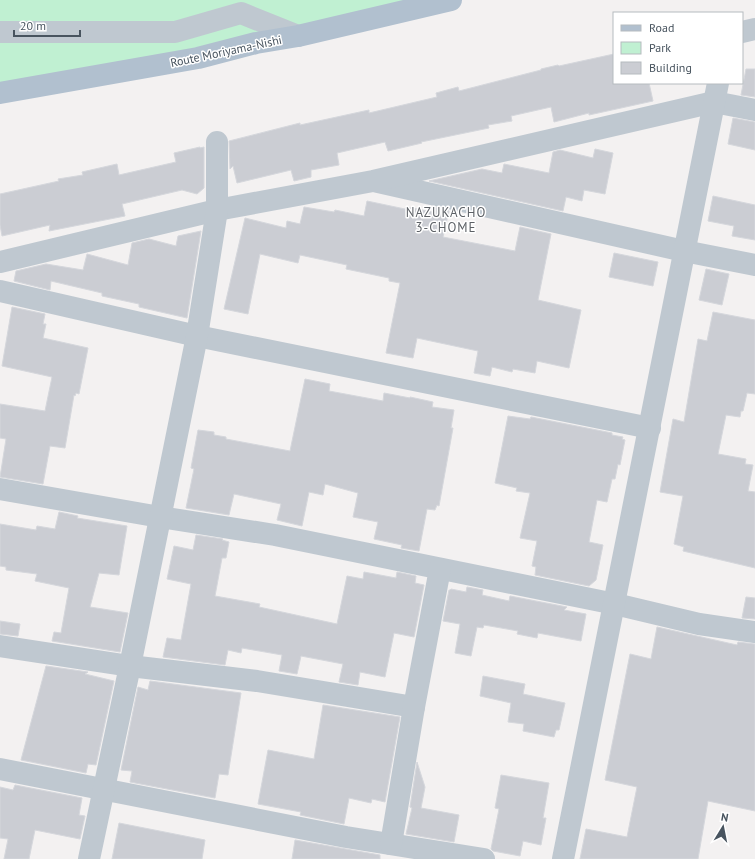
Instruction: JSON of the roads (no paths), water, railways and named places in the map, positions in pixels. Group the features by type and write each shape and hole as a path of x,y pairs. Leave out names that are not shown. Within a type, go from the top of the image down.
{"main road":[{"name":"Route Moriyama-Nishi","path":"0,93 198,58 256,43 298,36 451,0"}],"street":[{"path":"0,32 175,32 241,13 298,36"},
{"path":"743,32 755,29"},
{"path":"563,859 716,93"},
{"path":"0,262 217,210 373,181 716,93 755,110"},
{"path":"89,859 198,336 217,210 217,142"},
{"path":"373,181 684,251 755,265"},
{"path":"0,291 198,336 650,428"},
{"path":"0,490 275,535 615,604 699,624 755,632"},
{"path":"391,844 414,707 440,569"},
{"path":"0,646 130,666 257,681 414,707"},
{"path":"0,769 346,837 484,859"}],"district":[{"name":"NAZUKACHO 3-CHOME","path":"446,220"}]}
